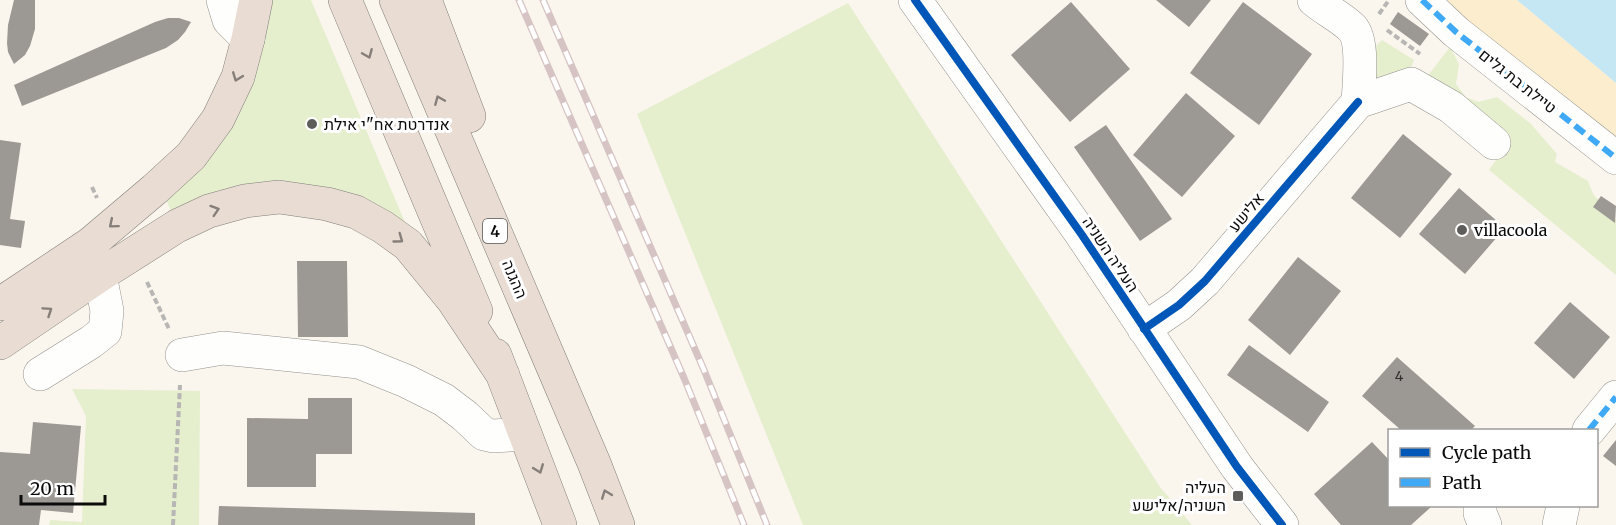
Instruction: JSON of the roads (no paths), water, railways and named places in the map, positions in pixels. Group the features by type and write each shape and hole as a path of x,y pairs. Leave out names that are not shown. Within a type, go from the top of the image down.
{"highway":[{"path":"0,304 90,244 191,156 218,119 238,77 256,0"},
{"path":"345,0 503,375 560,525"},
{"name":"ההגנה","path":"396,0 594,463 618,525"},
{"path":"425,0 594,463"},
{"path":"0,343 177,226 209,211 245,201 279,197 327,204 356,212 383,227 408,245 453,300 503,375"}],"street":[{"path":"223,0 230,20 248,39"},
{"name":"העליה השניה","path":"915,0 1082,235 1237,467 1282,525"},
{"path":"1314,0 1354,30 1359,47 1358,102 1411,84 1450,106 1494,143"},
{"name":"טיילת בת גלים","path":"1422,0 1449,26 1616,158"},
{"name":"אלישע","path":"1144,329 1179,305 1205,281 1358,102"},
{"path":"40,374 105,331 107,311 100,275"},
{"path":"182,355 223,348 359,362 406,381 444,400 484,434 493,436 525,434"},
{"path":"1590,429 1616,397"},
{"path":"1480,507 1485,525"},
{"path":"1559,525 1563,507"}],"water":[{"path":"1517,0 1616,0 1616,83"}],"railway":[{"path":"519,0 684,378 744,525"},
{"path":"543,0 704,370 767,525"}],"place":[{"name":"אנדרטת אח\"י אילת","path":"312,124"},
{"name":"villacoola","path":"1462,230"},
{"name":"העליה השניה/אלישע","path":"1238,496"}]}
